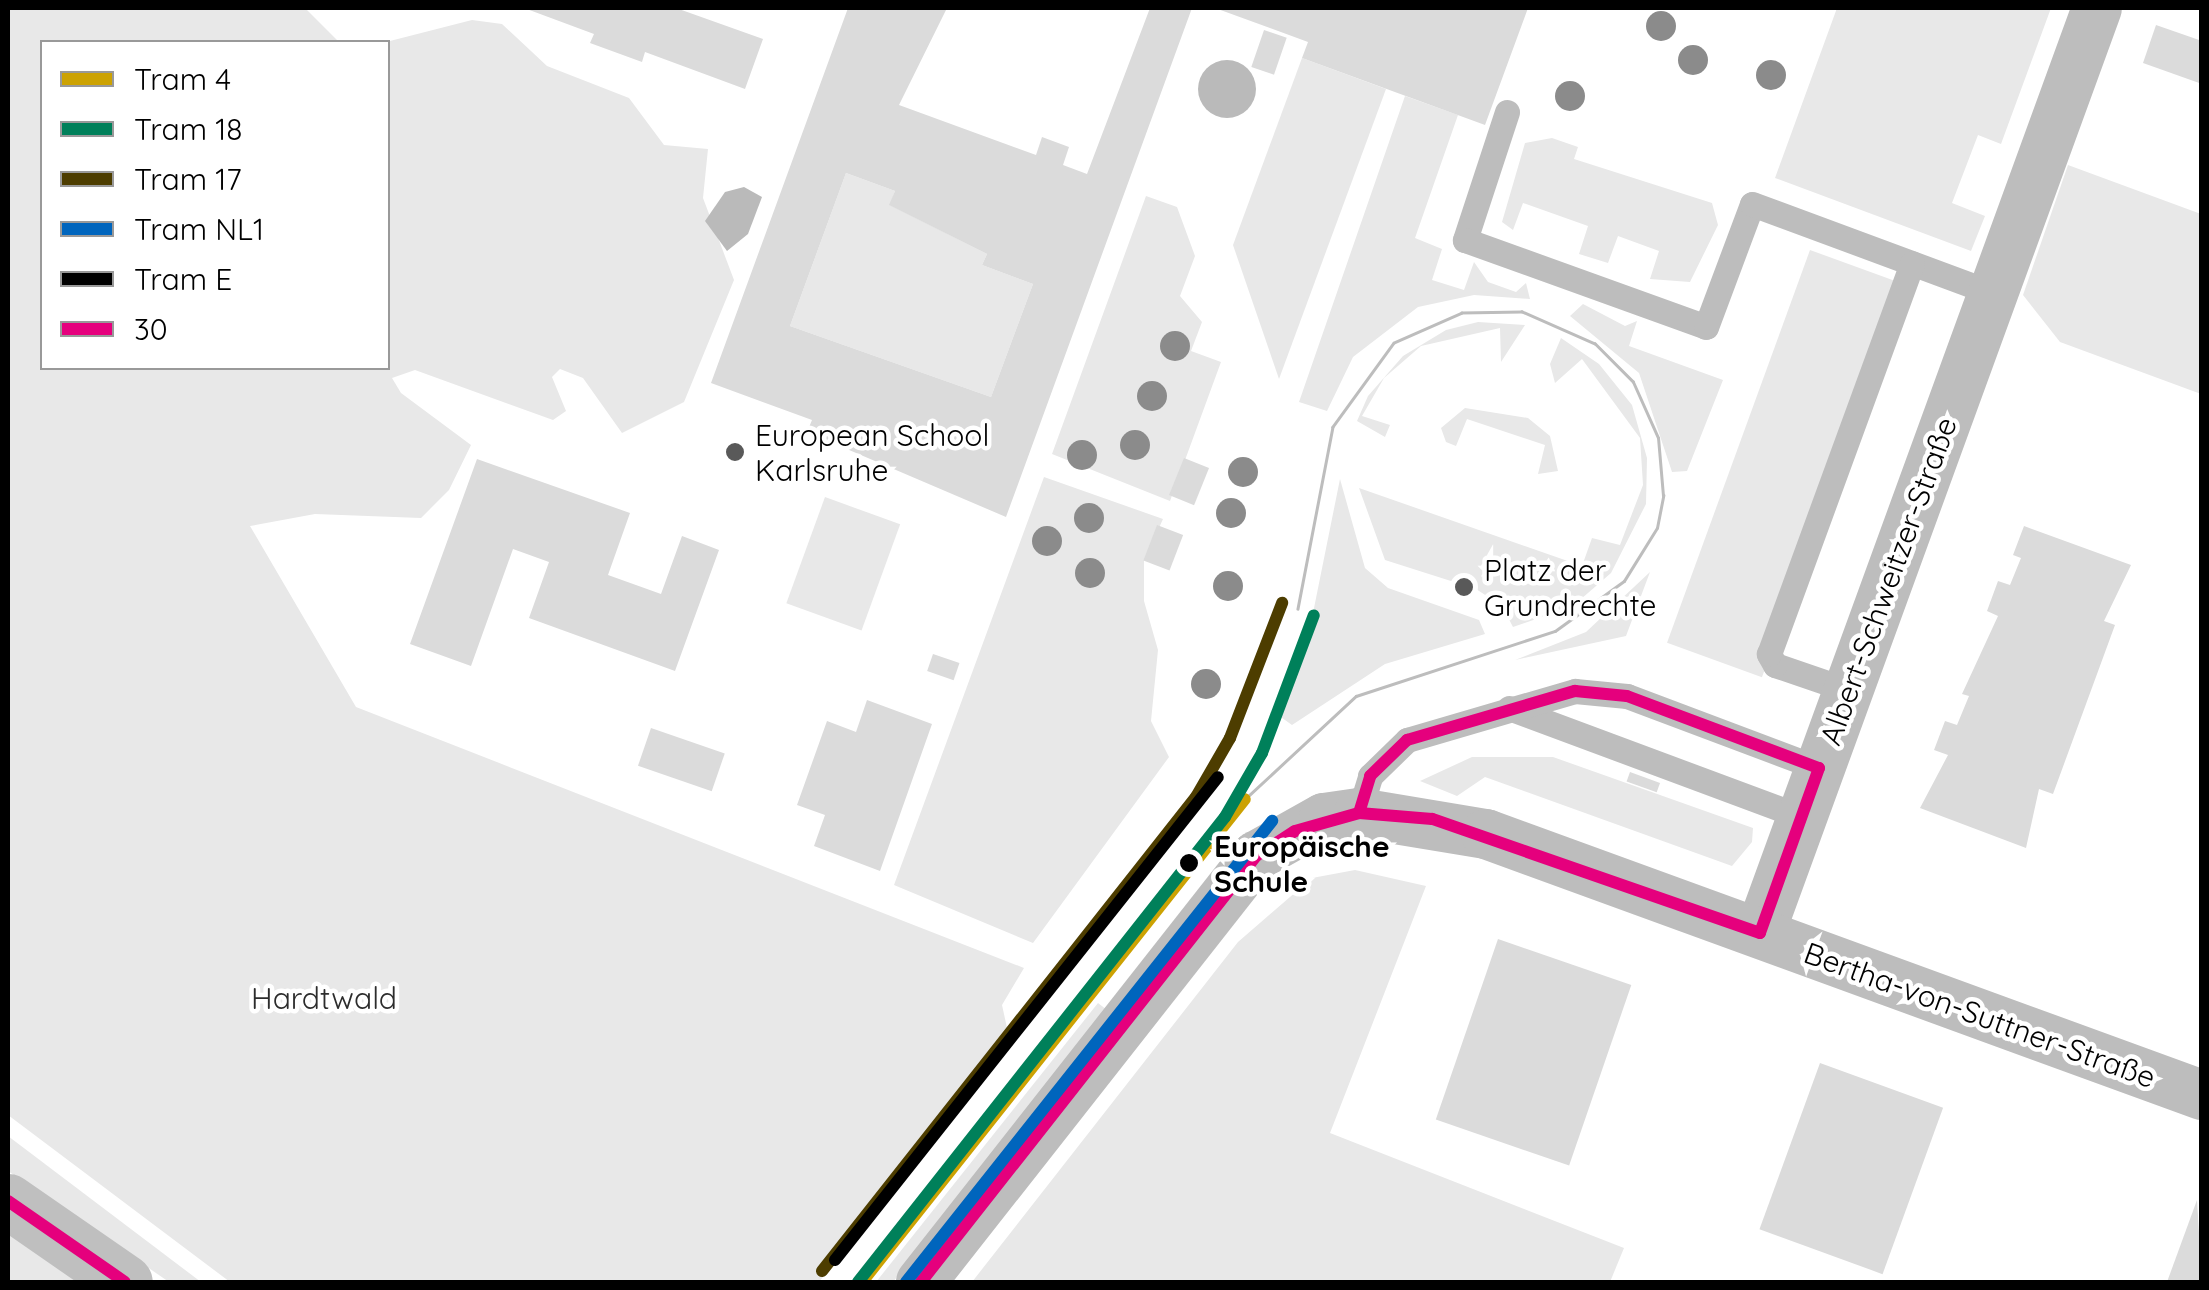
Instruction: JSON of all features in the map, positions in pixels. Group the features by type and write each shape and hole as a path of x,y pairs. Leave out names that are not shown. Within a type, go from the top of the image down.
{"main road":[{"path":"8,1201 125,1282"}],"street":[{"name":"Albert-Schweitzer-Straße","path":"1760,933 2097,8"},
{"path":"921,1282 1256,856 1324,818 1358,812 1486,834 1760,933"},
{"name":"Bertha-von-Suttner-Straße","path":"1760,933 2202,1096"}],"lane":[{"path":"1507,112 1465,240 1706,327 1752,204 1993,292"},
{"path":"1848,690 1776,665 1769,654 1912,263"},
{"path":"1358,812 1370,776 1407,740 1575,691 1614,692 1819,768"},
{"path":"1509,708 1800,816"}],"green space":[{"name":"Hardtwald","path":"8,8 305,8 337,40 40,40 40,370 390,370 390,41 472,20 502,24 547,66 629,98 664,145 708,149 703,198 734,280 684,402 622,433 583,378 560,369 552,377 566,411 553,420 415,370 392,378 401,393 471,445 449,490 421,518 315,514 250,526 356,707 1024,968 1002,1005 1009,1037 819,1282 230,1282 8,1115"},
{"path":"1837,8 2051,8 2001,144 1978,135 1952,203 1985,216 1971,251 1775,178"},
{"path":"1302,58 1386,89 1279,379 1233,245"},
{"path":"1405,96 1458,115 1415,238 1442,249 1432,280 1464,290 1474,262 1488,282 1516,292 1526,283 1530,299 1474,295 1418,307 1353,357 1327,411 1299,402"},
{"path":"1552,138 1578,147 1574,159 1712,203 1718,225 1690,282 1650,279 1659,251 1618,236 1608,263 1579,254 1588,226 1523,203 1513,230 1502,222 1525,143"},
{"path":"2068,165 2201,214 2201,394 2060,342 2023,295"},
{"path":"846,173 895,191 890,205 987,254 982,265 1033,284 991,397 790,326"},
{"path":"1146,196 1177,207 1195,256 1180,296 1202,322 1191,351 1221,362 1170,501 1052,454"},
{"path":"1810,250 1905,285 1762,677 1667,643"},
{"path":"1583,304 1625,326 1637,321 1629,346 1723,380 1687,471 1672,472 1639,373 1570,316"},
{"path":"1478,322 1525,325 1501,362 1500,328 1421,346 1384,378 1362,416 1390,425 1385,437 1357,421 1368,396 1403,356 1446,330"},
{"path":"1561,338 1599,364 1632,405 1647,458 1646,504 1611,573 1573,606 1513,627 1502,606 1476,589 1385,560 1359,488 1582,566 1592,538 1620,545 1643,485 1640,438 1582,359 1555,383 1550,364"},
{"path":"1465,408 1528,418 1550,436 1558,471 1538,474 1545,445 1467,419 1456,446 1446,442 1441,428"},
{"path":"1044,477 1163,519 1144,561 1144,601 1158,650 1151,721 1169,757 1033,943 894,885"},
{"path":"1340,479 1365,568 1388,588 1479,620 1485,634 1385,664 1292,725 1278,715 1313,613"},
{"path":"825,497 900,524 862,631 786,603"},
{"path":"1650,572 1626,636 1515,660 1586,632"},
{"path":"1472,757 1553,757 1753,828 1752,842 1732,866 1485,777 1457,796 1420,781"},
{"path":"1355,870 1426,886 1330,1133 1624,1248 1610,1282 972,1282 1238,942 1312,878"},
{"path":"1098,1003 1107,1010 932,1233 893,1282 876,1282"},
{"path":"8,1136 201,1282 169,1282 8,1171"},
{"path":"8,1227 82,1282 8,1282"}],"shaded area":[{"path":"1227,60 1248,68 1256,89 1248,110 1227,118 1206,110 1198,89 1206,68"},
{"path":"744,187 762,197 748,234 727,251 705,221 725,192"}],"building":[{"path":"524,8 676,8 763,39 745,89 645,52 642,62 590,43 594,34"},
{"path":"848,8 947,8 899,105 1036,155 1042,137 1069,147 1063,165 1087,174 1150,8 1192,8 1006,517 807,432 812,420 711,383","holes":["846,173 895,191 889,205 987,254 982,265 1033,284 991,397 790,326"]},
{"path":"1215,8 1528,8 1485,125 1302,58 1308,42"},
{"path":"2156,25 2202,41 2202,84 2143,63"},
{"path":"1264,30 1287,38 1274,75 1251,67"},
{"path":"1184,458 1209,468 1194,505 1169,495"},
{"path":"477,459 630,513 608,575 661,594 682,536 719,550 675,671 529,618 549,562 513,549 471,666 410,644"},
{"path":"1157,525 1183,535 1170,571 1143,560"},
{"path":"2024,526 2131,565 2104,621 2115,625 2053,794 2039,789 2026,848 1920,808 1948,755 1934,750 1945,721 1957,725 1969,696 1962,694 1998,616 1987,611 1998,581 2010,585 2021,558 2013,555"},
{"path":"933,654 959,663 954,680 927,671"},
{"path":"867,700 932,724 880,871 814,846 825,815 797,805 827,721 856,732"},
{"path":"651,728 725,753 712,791 638,766"},
{"path":"1630,772 1660,783 1657,792 1627,781"},
{"path":"1498,939 1631,985 1569,1165 1436,1120"},
{"path":"1820,1063 1943,1108 1883,1274 1759,1229"},
{"path":"2197,1200 2202,1282 2167,1282"}],"tram line":[{"path":"1245,799 1356,696 1555,631 1624,581 1657,528 1663,496 1658,438 1633,382 1595,344 1522,312 1462,313 1394,343 1333,427 1298,609"},
{"name":"17","path":"822,1271 1196,797 1230,738 1282,603"},
{"name":"18","path":"858,1282 1225,817 1262,753 1314,615"},
{"name":"E","path":"835,1260 1218,777"},
{"name":"4","path":"862,1282 1245,799"},
{"name":"NL1","path":"906,1282 1272,821"}],"transit line":[{"name":"30","path":"1575,691 1627,696 1819,768 1760,933 1432,819 1359,813 1370,776 1407,740 1575,691"},
{"name":"30","path":"921,1282 1256,856 1295,831 1359,813"},
{"name":"30","path":"8,1201 125,1282"}],"place":[{"name":"European School Karlsruhe","path":"735,452"},
{"name":"Platz der Grundrechte","path":"1464,587"},
{"name":"Europäische Schule","path":"1189,863"}]}
